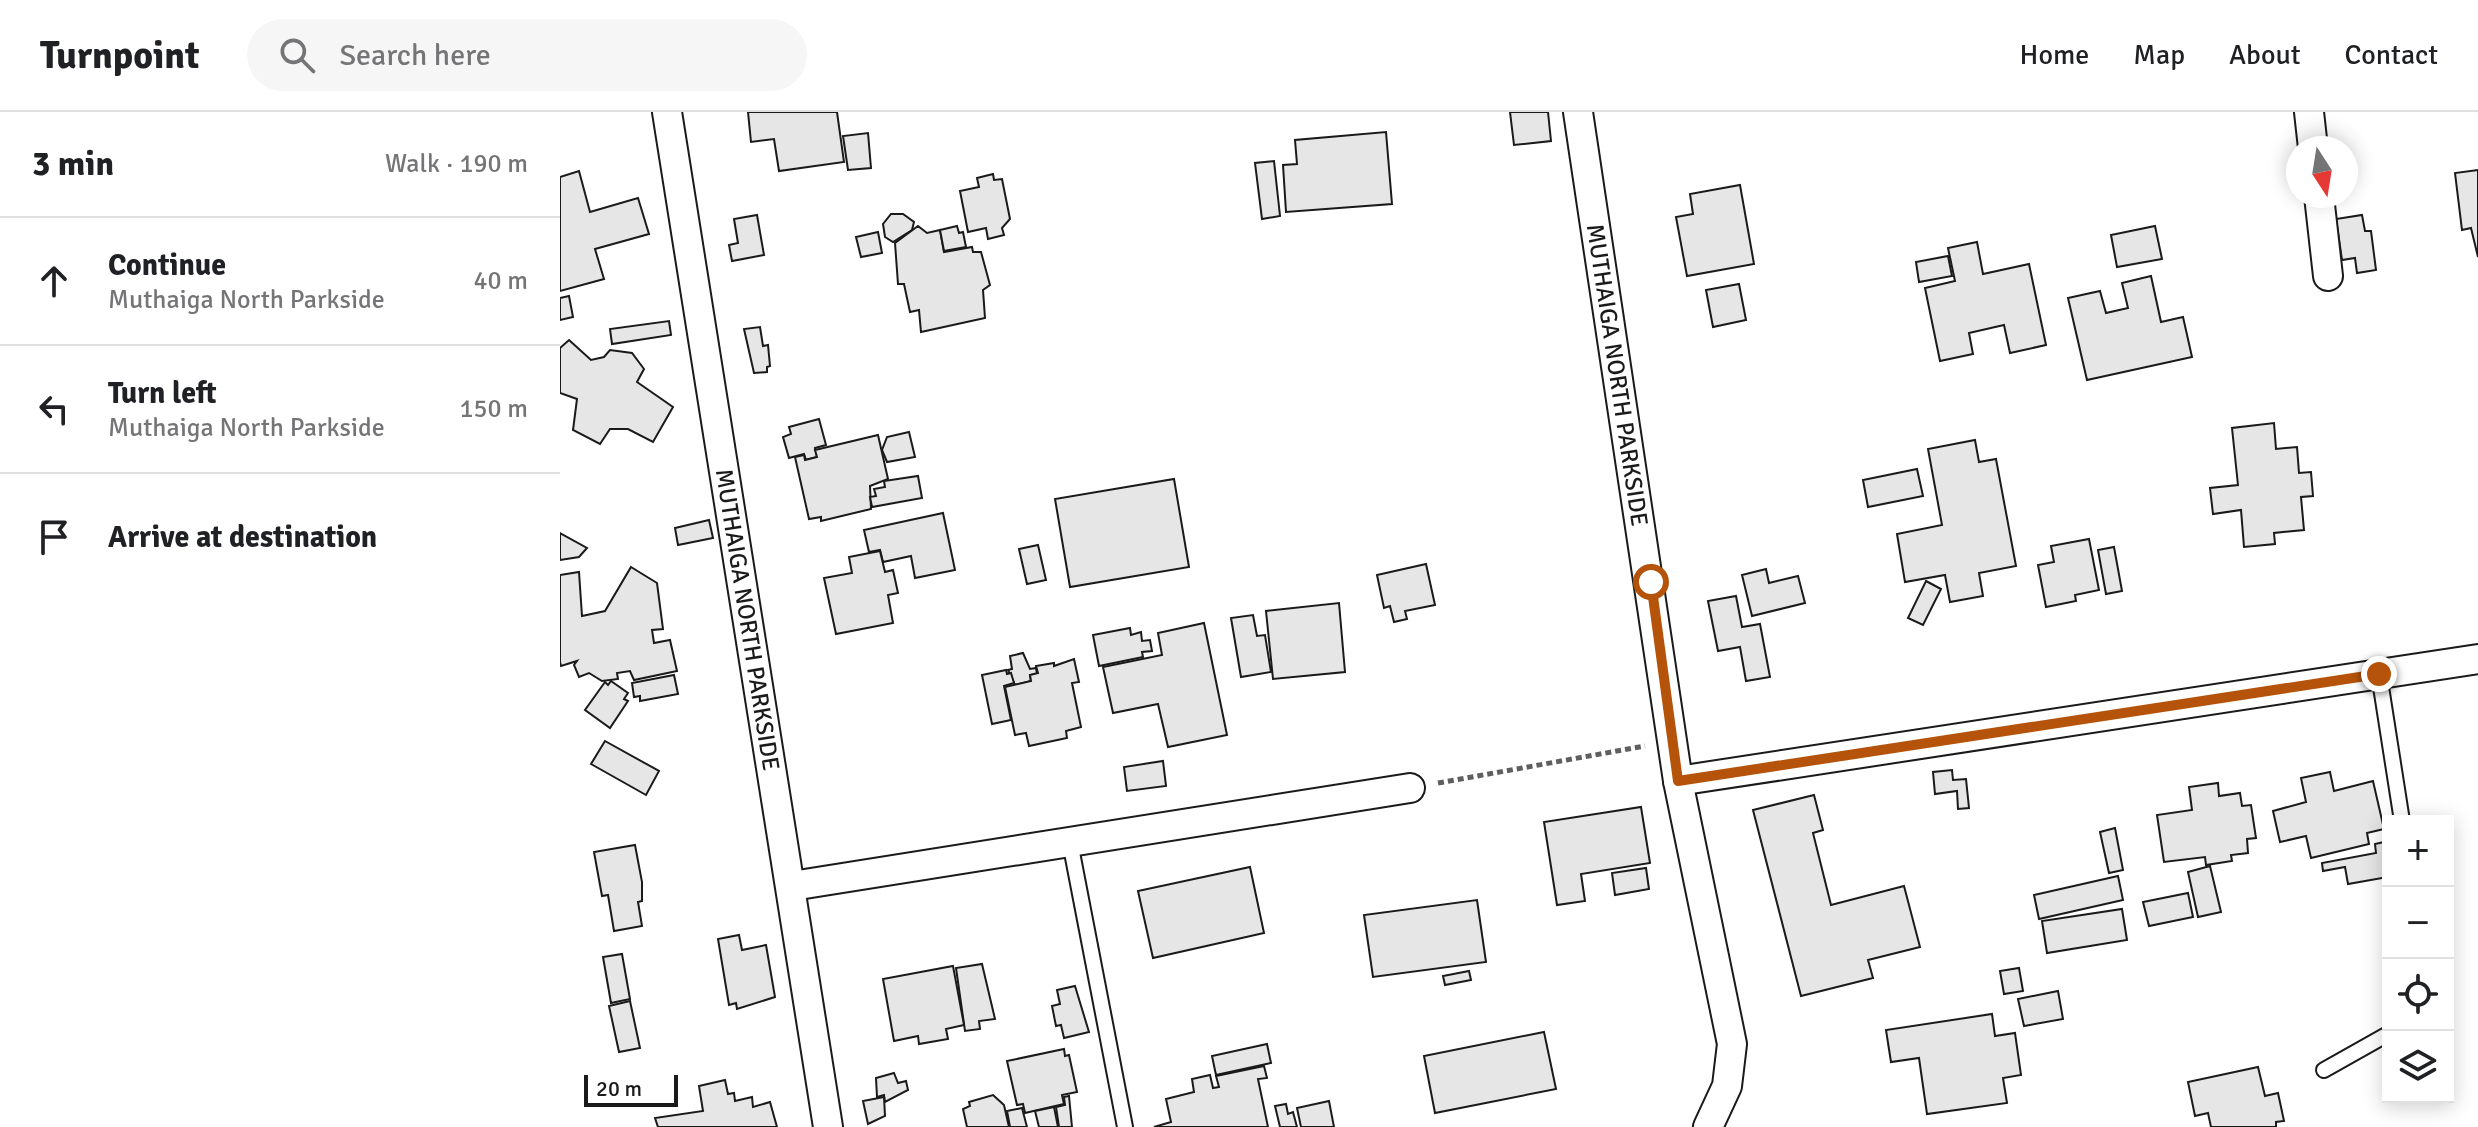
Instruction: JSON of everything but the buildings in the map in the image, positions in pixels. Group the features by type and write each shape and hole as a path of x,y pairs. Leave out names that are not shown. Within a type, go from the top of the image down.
{"street":[{"name":"MUTHAIGA NORTH PARKSIDE","path":"667,112 828,1127"},
{"name":"MUTHAIGA NORTH PARKSIDE","path":"1578,112 1678,781 1732,1044 1727,1086 1708,1127"},
{"path":"2309,112 2312,136"},
{"path":"2320,208 2328,276"},
{"path":"1678,781 2478,659"},
{"path":"792,886 1410,788"}],"lane":[{"path":"2379,674 2401,815"},
{"path":"1070,842 1125,1127"},
{"path":"2324,1070 2382,1037"}],"path":[{"path":"1410,788 1673,741"}],"route":[{"path":"1651,582 1678,781 2379,674"}]}
